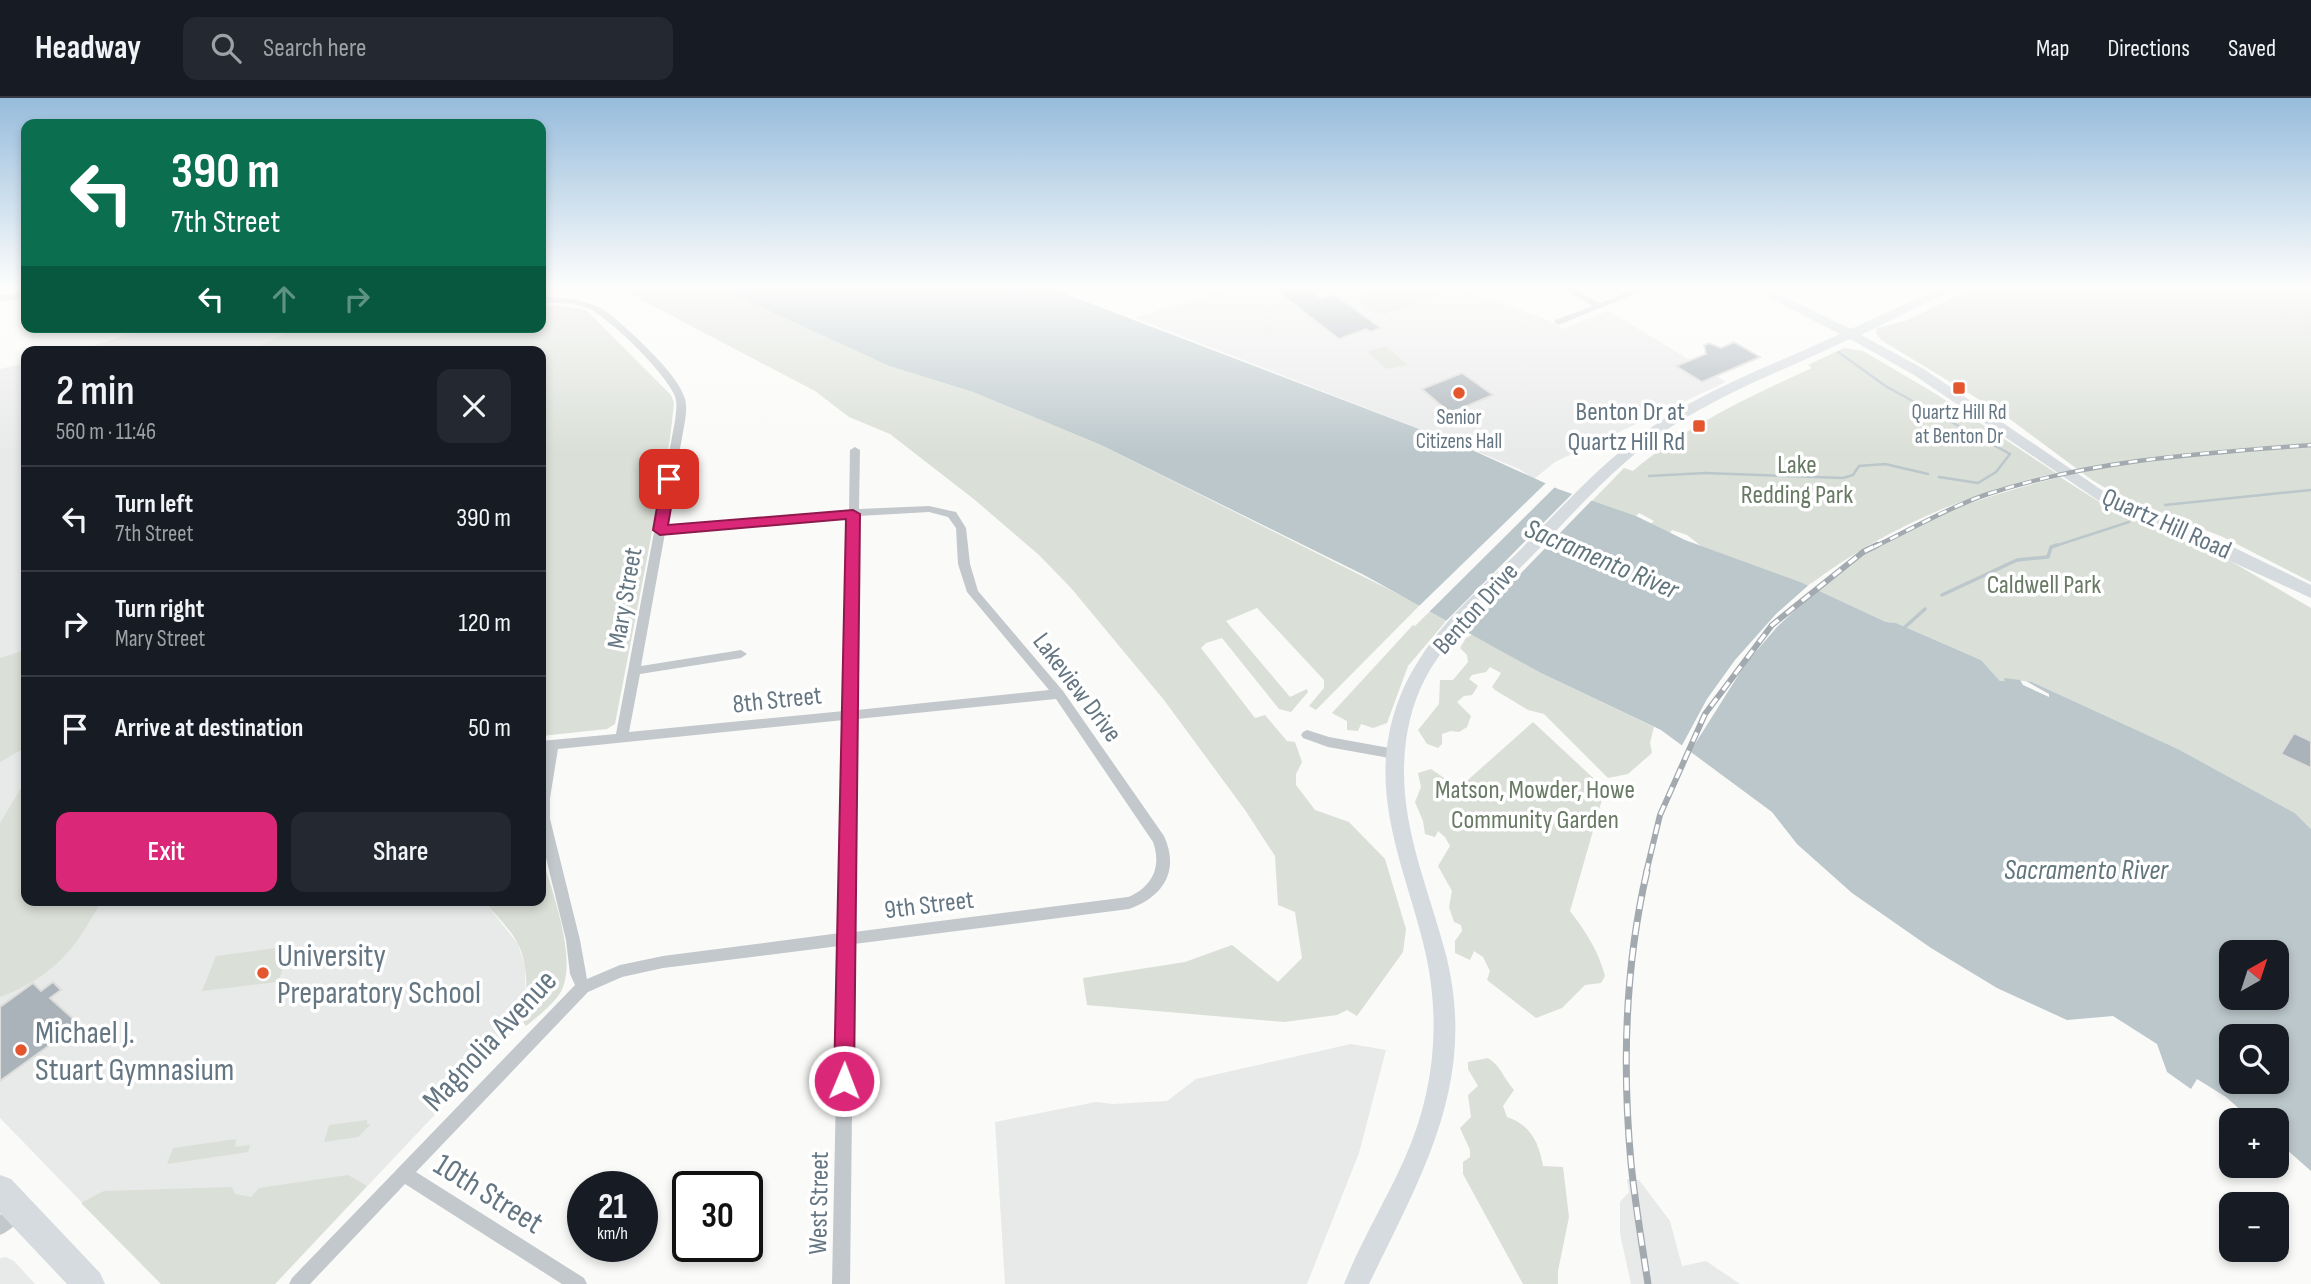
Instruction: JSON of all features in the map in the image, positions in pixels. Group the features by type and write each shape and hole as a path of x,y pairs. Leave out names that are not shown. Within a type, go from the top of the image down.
{"highway":[{"path":"6,1209 89,1284"}],"street":[{"path":"635,343 674,385"},
{"name":"Benton Drive","path":"1356,1284 1425,1145 1436,1108 1446,1032 1436,956 1400,824 1395,793 1395,754 1408,697 1437,646 1456,624 1600,477 1646,438 1687,411 1830,343"},
{"name":"Quartz Hill Road","path":"1866,343 1954,394 2105,498 2221,548 2311,592"},
{"name":"Mary Street","path":"622,738 681,408 679,394 674,385"},
{"name":"West Street","path":"841,1284 855,450"},
{"name":"Lakeview Drive","path":"853,514 929,509 951,514 961,528 964,564 973,592 1059,694 1159,839 1165,868 1154,887"},
{"path":"660,530 853,514"},
{"name":"Quartz Hill Road","path":"2273,574 2311,600"},
{"path":"634,671 741,654"},
{"name":"8th Street","path":"546,746 1059,694"},
{"path":"1307,735 1328,742 1395,754"},
{"name":"Magnolia Avenue","path":"298,1284 583,987 577,974 573,940 546,831"},
{"name":"9th Street","path":"583,987 620,971 652,964 1118,905 1142,898 1154,887"},
{"name":"10th Street","path":"404,1174 578,1284"}],"shaded area":[{"path":"101,343 265,343 259,346 93,346"},
{"path":"1200,343 1662,343 1726,382 1555,462 1534,479 1519,469"},
{"name":"University Preparatory School","path":"21,364 21,906 488,906 518,944 525,966 526,1018 275,1284 161,1284 0,1118 0,369"},
{"path":"1351,1044 1386,1050 1359,1153 1307,1284 1005,1284 995,1122 1096,1102 1113,1104 1167,1101 1196,1079"},
{"path":"1627,1179 1639,1180 1670,1221 1682,1266 1706,1261 1740,1284 1631,1284 1620,1234 1620,1202 1629,1192"},
{"path":"6,1257 14,1261 35,1284 0,1284 0,1258"}],"green space":[{"path":"265,343 619,343 671,395 674,403 670,439 615,724 607,729 546,735 546,346 259,346"},
{"path":"724,343 840,343 889,366 973,392 1101,445 1420,605 1316,710 1309,706 1324,688 1324,680 1257,608 1226,621 1290,697 1307,689 1308,692 1291,712 1279,709 1222,638 1206,643 1201,648 1255,718 1265,715 1287,741 1295,742 1302,762 1296,774 1296,785 1315,810 1349,822 1385,859 1406,929 1403,952 1357,1016 1347,1010 1337,1015 1284,1022 1087,1005 1083,978 1185,962 1232,945 1278,982 1302,958 1295,912 1278,905 1275,856 1245,810 1164,700 1071,588 1039,555 975,500 890,434 849,417 815,391"},
{"path":"1887,343 2311,343 2311,582 2223,537 2119,496 2092,480 2003,414"},
{"path":"1386,347 1408,365 1386,369 1367,351"},
{"name":"Lake Redding Park","path":"1844,348 1863,351 1936,394 2056,473 1989,492 1926,516 1866,547 1808,586 1701,546 1687,535 1672,530 1670,533 1650,524 1654,521 1639,513 1636,516 1591,502 1624,468 1633,471 1696,426 1812,368 1808,365"},
{"name":"Caldwell Park","path":"2060,477 2112,510 2232,562 2311,608 2311,829 2295,813 2178,749 2032,682 2005,679 2005,682 2000,681 1981,660 1896,623 1886,622 1817,590 1843,568 1900,533 1963,506"},
{"path":"1430,611 1447,620 1408,666 1387,723 1373,728 1361,724 1358,731 1347,730 1347,721 1332,713 1413,625"},
{"path":"1473,634 1541,673 1654,727 1650,743 1652,753 1628,774 1608,778 1544,714 1528,710 1495,690 1492,687 1501,673 1490,667 1486,672 1472,675 1469,679 1478,686 1472,695 1464,696 1457,702 1471,716 1467,727 1459,732 1442,734 1442,744 1438,748 1427,744 1418,730 1439,704 1440,680 1453,680 1468,662 1467,655 1460,648 1466,638"},
{"path":"21,652 21,750 0,762 0,658"},
{"name":"Matson, Mowder, Howe Community Garden","path":"1533,722 1605,789 1570,911 1591,942 1605,976 1601,983 1585,985 1562,1008 1536,1018 1487,980 1490,971 1483,957 1474,951 1470,960 1455,953 1455,941 1462,931 1461,925 1454,922 1449,907 1452,891 1438,866 1450,846 1438,831 1435,837 1425,834 1415,802 1421,787 1418,773 1431,769 1450,782 1450,790 1461,798 1467,794 1460,787"},
{"path":"21,788 21,906 98,906 82,934 61,960 34,980 0,997 0,823"},
{"path":"546,870 561,920 566,973 561,992 526,1026 523,1022 526,1018 526,972 522,954 512,934 488,906 546,906"},
{"path":"291,946 278,982 202,991 216,956"},
{"path":"1488,1058 1514,1090 1503,1106 1507,1117 1528,1130 1539,1150 1543,1166 1563,1167 1569,1217 1558,1271 1558,1284 1523,1284 1463,1174 1463,1162 1470,1157 1470,1150 1460,1128 1471,1117 1468,1095 1478,1086 1468,1069 1468,1062"},
{"path":"367,1120 367,1124 371,1124 358,1137 324,1142 329,1125"},
{"path":"236,1139 235,1147 250,1145 248,1152 167,1164 173,1148"},
{"path":"348,1175 367,1186 275,1284 161,1284 81,1203 104,1191 232,1187 235,1194 251,1197 259,1188"}],"water":[{"name":"Sacramento River","path":"840,343 1195,343 1461,445 1558,489 1636,516 1685,540 1800,582 1886,622 1896,623 1981,660 2000,681 2005,681 2004,678 2020,680 2023,685 2049,697 2049,694 2026,681 2032,682 2178,749 2295,813 2311,829 2311,1171 2289,1152 2289,1108 2238,1108 2221,1094 2289,1094 2289,1024 2219,1024 2219,1093 2197,1079 2191,1089 2167,1072 2157,1044 2113,1016 2067,1020 1997,988 1931,948 1852,893 1797,844 1772,812 1661,730 1541,673 1364,575 1101,445 973,392 889,366"}],"pier":[{"path":"1548,481 1557,485 1427,614 1417,608"},
{"path":"1575,491 1593,499 1463,633 1444,623"},
{"path":"1811,583 1820,587 1777,627 1746,663 1688,755 1680,749 1707,699 1735,660 1776,614"}],"building":[{"path":"1708,343 1721,348 1736,343 1760,357 1702,382 1676,366 1706,354 1704,345"},
{"name":"Senior Citizens Hall","path":"1462,373 1493,395 1450,413 1422,389"},
{"path":"2294,733 2311,741 2311,768 2281,754"},
{"name":"Michael J. Stuart Gymnasium","path":"53,982 61,990 50,998 79,1024 0,1081 0,1007 33,983 41,991"}],"waterway":[{"path":"1838,352 1887,387 2010,454 1996,472 1978,483 1939,477"},
{"path":"1649,476 1705,473 1843,478 1853,475 1859,466 1885,464 1928,474"},
{"path":"2165,505 2311,490"},
{"path":"2052,547 2129,522"},
{"path":"1942,595 2017,560 2048,557 2051,547 2057,545"},
{"path":"1905,627 1925,609"}],"railway":[{"path":"1874,547 1971,500 2025,483 2146,460 2311,445"},
{"path":"1646,873 1660,815 1705,714 1772,625 1863,552 1877,545"},
{"path":"1647,871 1634,943 1626,1053 1631,1163 1648,1284"}],"place":[{"name":"Quartz Hill Rd at Benton Dr","path":"1959,388"},
{"name":"Senior Citizens Hall","path":"1459,393"},
{"name":"Benton Dr at Quartz Hill Rd","path":"1699,426"},
{"name":"University Preparatory School","path":"263,973"},
{"name":"Michael J. Stuart Gymnasium","path":"21,1050"}],"route":[{"path":"669,479 660,530 853,514 844,1081"}]}
